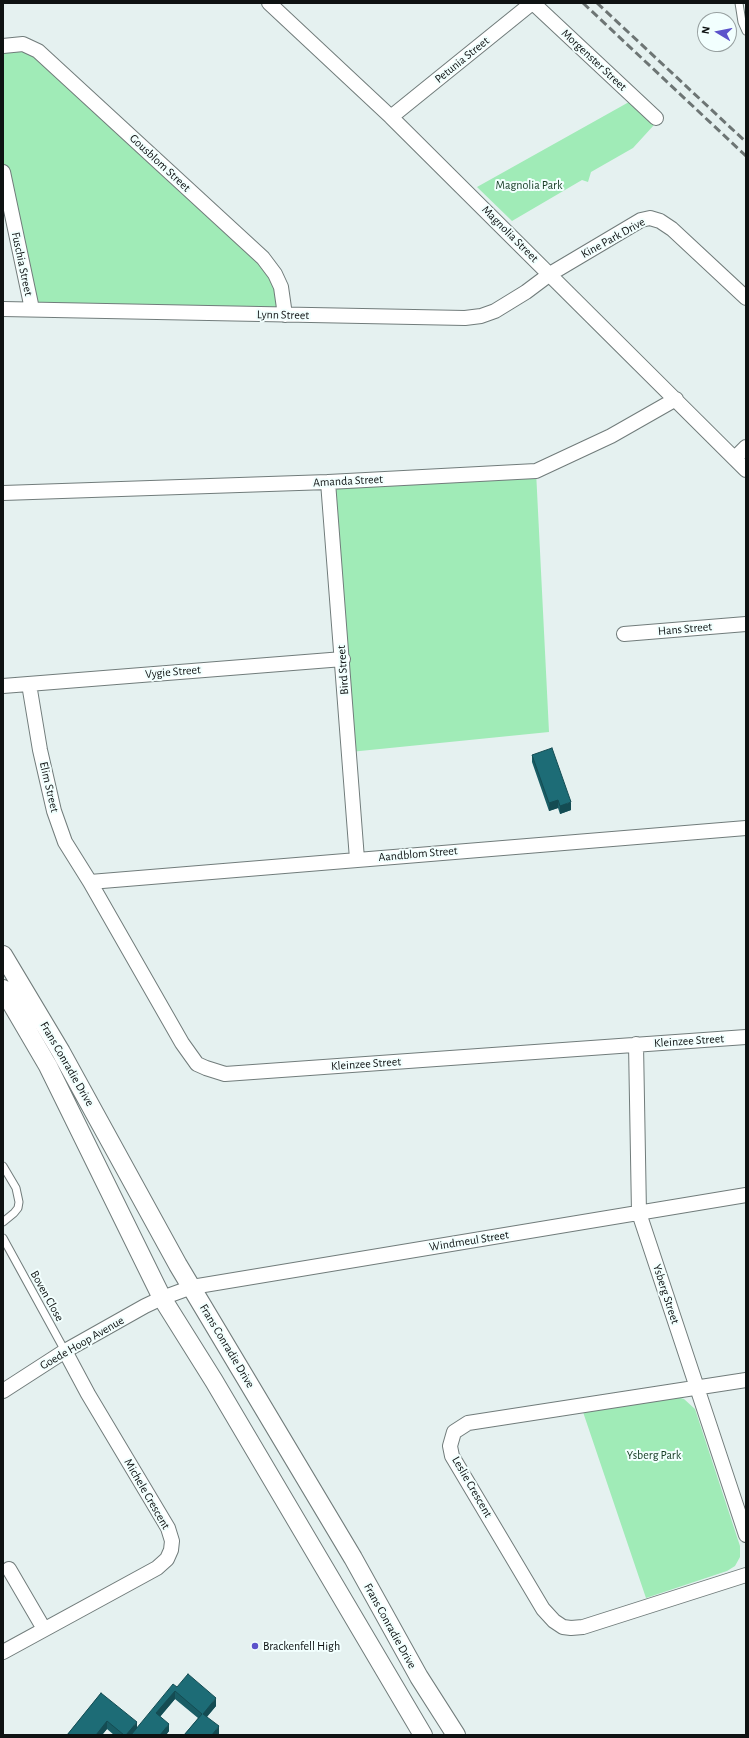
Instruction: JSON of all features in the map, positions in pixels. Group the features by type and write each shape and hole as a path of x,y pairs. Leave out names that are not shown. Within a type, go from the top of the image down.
{"street":[{"name":"Magnolia Street","path":"269,3 391,117 746,470"},
{"name":"Petunia Street","path":"391,117 533,3"},
{"name":"Morgenster Street","path":"533,3 656,118"},
{"name":"Gousblom Street","path":"3,46 24,44 38,51 264,258 275,274 281,287 285,315"},
{"name":"Fuschia Street","path":"3,172 32,309"},
{"name":"Kine Park Drive","path":"550,274 641,220 650,218 660,221 672,228 746,298"},
{"name":"Lynn Street","path":"3,309 465,318 481,316 495,311 526,292 550,274"},
{"name":"Amanda Street","path":"3,493 328,482 536,471 611,436 676,399"},
{"path":"735,458 746,447"},
{"name":"Bird Street","path":"328,482 358,859"},
{"name":"Hans Street","path":"624,634 746,624"},
{"name":"Vygie Street","path":"3,686 343,659"},
{"name":"Elim Street","path":"29,684 40,750 57,822 65,842 90,882"},
{"name":"Aandblom Street","path":"90,882 746,828"},
{"name":"Kleinzee Street","path":"90,882 189,1054 197,1064 225,1074 746,1037"},
{"name":"Frans Conradie Drive","path":"3,955 61,1052 192,1287 353,1558 419,1677 456,1735"},
{"name":"Frans Conradie Drive","path":"3,989 48,1066 162,1298 214,1381 422,1735"},
{"name":"Ysberg Street","path":"636,1044 639,1213 746,1535"},
{"name":"Windmeul Street","path":"162,1298 192,1287 746,1195"},
{"name":"Goede Hoop Avenue","path":"3,1391 65,1351 162,1298"},
{"name":"Michele Crescent","path":"3,1652 157,1568 167,1560 171,1550 172,1541 168,1528 88,1394 65,1351"},
{"name":"Leslie Crescent","path":"746,1380 468,1423 454,1432 450,1446 452,1456 542,1609 554,1621 563,1627 583,1627 746,1575"},
{"path":"9,1569 44,1629"}],"lane":[{"path":"739,3 742,22 746,31"},
{"path":"3,1166 16,1188 19,1202 18,1208 14,1213 3,1222"},
{"name":"Boven Close","path":"3,1238 65,1351"}],"green space":[{"path":"21,46 34,52 265,261 278,286 281,315 32,309 3,172 3,51"},
{"name":"Magnolia Park","path":"629,102 654,125 633,148 591,172 588,182 582,180 512,221 477,187"},
{"path":"536,471 549,732 350,752 328,482"},
{"name":"Ysberg Park","path":"677,1397 684,1399 695,1409 740,1546 740,1557 735,1566 727,1571 646,1598 583,1412"}],"building":[{"path":"552,748 571,802 560,806 558,800 549,803 532,755"},
{"path":"188,1674 216,1698 203,1714 219,1726 212,1735 184,1735 202,1714 175,1691 156,1713 169,1724 160,1735 131,1735 173,1684 177,1687"},
{"path":"101,1693 137,1722 126,1735 107,1721 96,1735 67,1735"}],"railway":[{"path":"583,3 746,156"},
{"path":"597,3 746,142"}],"place":[{"name":"Brackenfell High","path":"255,1646"}]}
